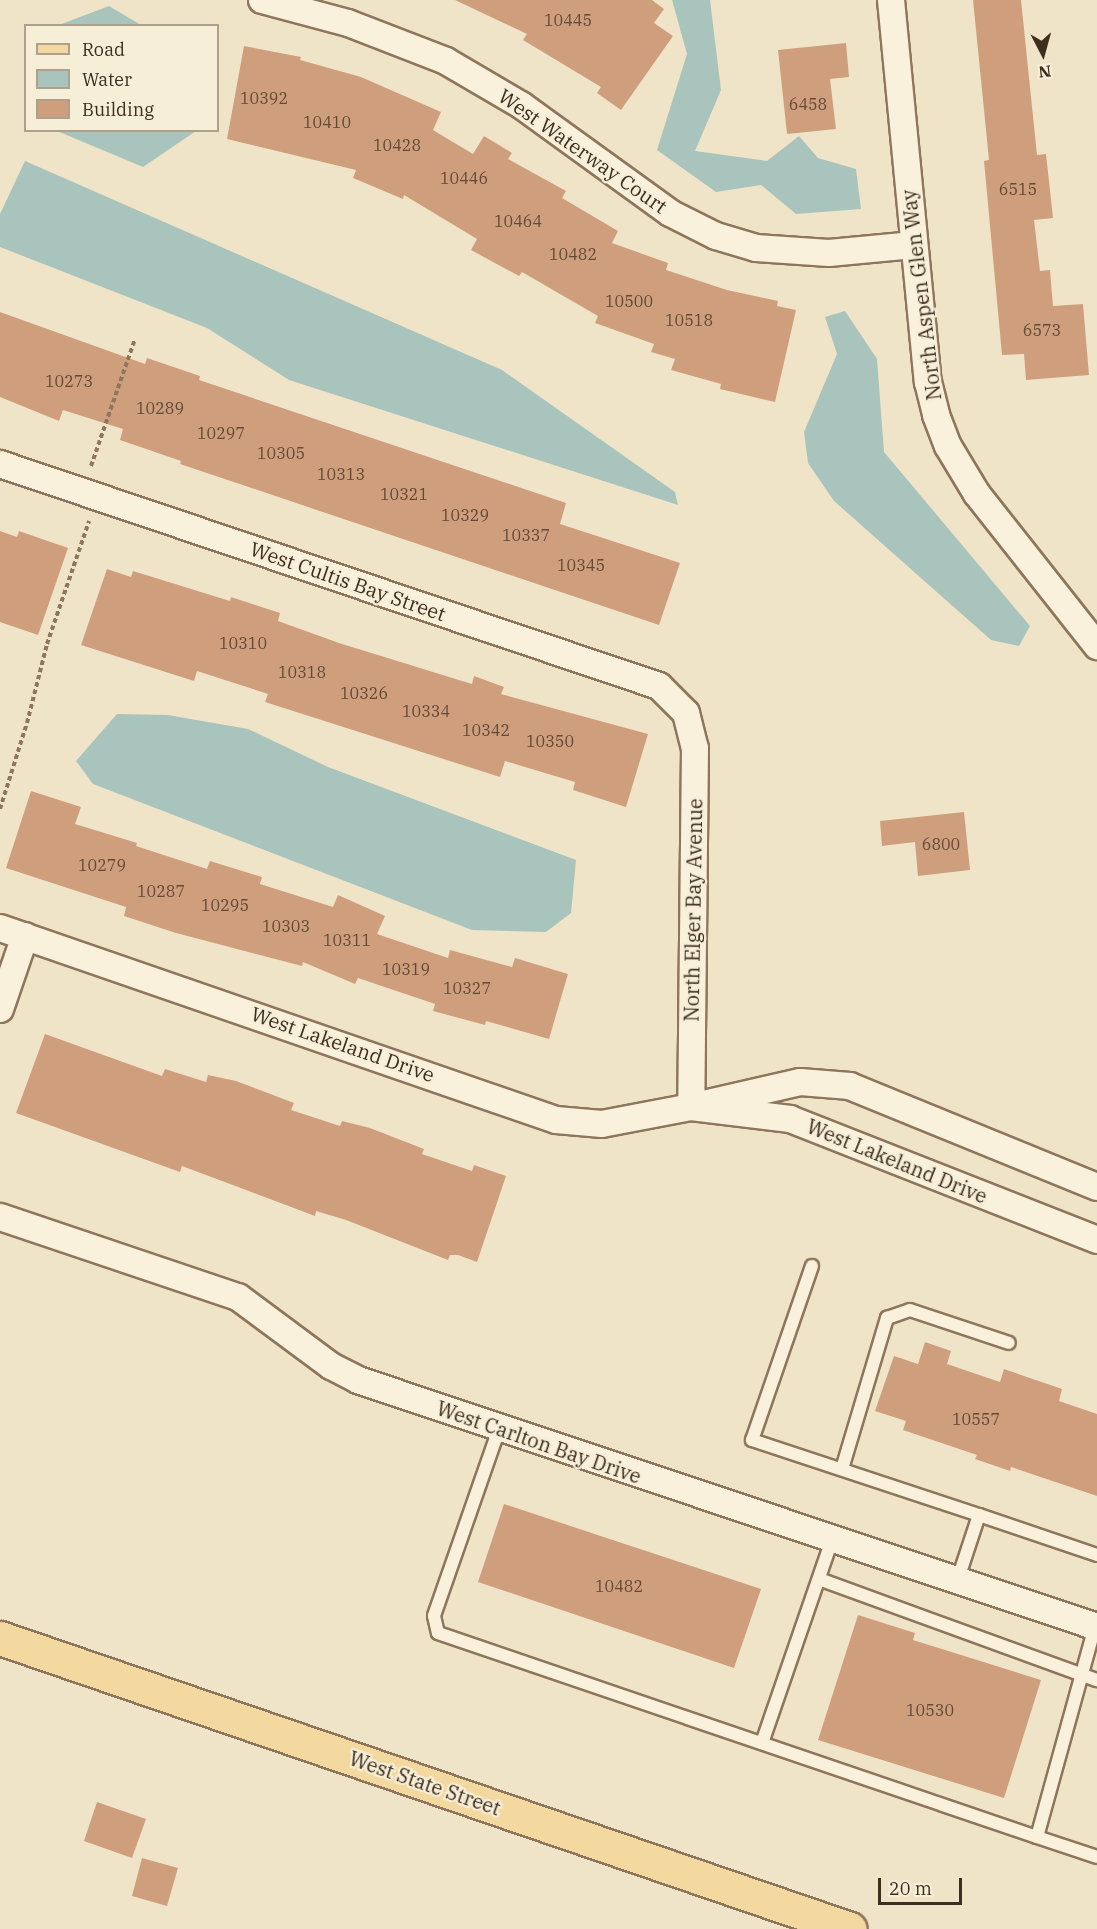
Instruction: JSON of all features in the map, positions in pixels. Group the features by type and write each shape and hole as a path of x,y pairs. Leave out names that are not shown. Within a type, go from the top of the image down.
{"main road":[{"name":"West State Street","path":"0,1638 816,1923 850,1929"}],"street":[{"name":"West Waterway Court","path":"262,0 348,23 446,61 521,105 670,213 716,236 756,248 829,253 914,245"},
{"name":"North Aspen Glen Way","path":"891,0 928,382 948,446 977,494 1097,646"},
{"name":"West Cultis Bay Street","path":"0,464 659,686 686,713"},
{"name":"North Elger Bay Avenue","path":"686,713 695,748 691,1107"},
{"name":"West Lakeland Drive","path":"0,928 556,1120 602,1124 691,1107 800,1082 850,1086 1097,1186"},
{"path":"0,1009 25,936"},
{"name":"West Lakeland Drive","path":"691,1107 790,1119 1097,1240"},
{"name":"West Carlton Bay Drive","path":"0,1217 238,1297 331,1365 358,1380 1096,1627"}],"lane":[{"path":"812,1266 752,1440 1097,1555"},
{"path":"842,1469 887,1318 910,1310 1009,1343"},
{"path":"499,1429 434,1616 438,1633 1097,1857"},
{"path":"957,1582 979,1515"},
{"path":"762,1743 832,1540"},
{"path":"819,1579 1097,1680"},
{"path":"1037,1837 1096,1627"}],"path":[{"path":"90,468 135,339"},
{"path":"0,809 27,723 47,644 89,520"}],"water":[{"path":"672,0 710,0 721,90 695,151 767,161 799,136 818,158 856,169 861,209 796,214 761,185 716,192 657,150 687,54"},
{"path":"109,6 139,24 62,24"},
{"path":"59,132 195,132 143,167"},
{"path":"25,161 502,370 675,492 678,505 289,380 207,328 0,247 0,214"},
{"path":"845,311 877,359 884,452 1030,626 1019,646 991,640 834,501 808,463 804,432 837,354 825,317"},
{"path":"117,714 168,715 248,729 328,767 576,860 571,913 546,932 472,930 93,784 76,761"}],"building":[{"path":"455,0 652,0 664,9 654,23 673,36 621,110 597,93 601,87 523,40 527,34"},
{"path":"973,0 1021,0 1037,155 1046,154 1053,218 1034,220 1040,271 1050,270 1053,306 1083,304 1089,375 1026,380 1024,354 1002,355 984,161 989,160"},
{"path":"846,43 849,77 830,79 836,129 787,134 778,50"},
{"path":"244,46 301,57 300,60 361,77 441,112 433,130 473,154 484,136 512,153 508,159 566,191 562,198 618,231 612,243 668,263 666,270 727,290 778,301 777,306 796,310 775,402 720,389 721,384 671,370 675,359 651,352 654,344 595,323 598,316 522,272 519,276 471,250 477,239 404,195 403,199 353,178 356,170 227,139"},
{"path":"0,312 145,364 147,358 200,376 199,380 566,503 560,524 680,563 659,625 180,464 181,461 120,440 123,429 63,410 59,421 0,397"},
{"path":"0,531 17,537 19,531 68,548 38,635 0,622"},
{"path":"107,569 131,577 133,571 230,601 231,597 280,613 278,621 339,643 472,684 474,676 504,687 501,694 648,734 626,807 573,790 575,782 505,761 500,777 265,702 268,694 197,671 194,681 81,645"},
{"path":"31,791 81,807 75,824 137,843 136,846 207,869 210,861 262,877 260,884 333,907 338,895 385,916 377,934 448,958 450,950 512,967 515,958 568,974 549,1039 486,1021 485,1025 433,1011 435,1004 358,978 355,984 303,962 302,966 176,933 124,916 126,907 6,868"},
{"path":"964,812 970,870 918,876 915,842 882,846 880,821"},
{"path":"45,1034 162,1076 165,1069 206,1082 208,1075 236,1081 294,1103 291,1110 340,1126 342,1121 370,1128 424,1149 422,1154 472,1171 474,1165 506,1176 477,1262 458,1255 450,1255 448,1260 346,1220 316,1211 315,1216 182,1166 180,1172 16,1113"},
{"path":"925,1342 951,1351 947,1364 1000,1382 1004,1369 1062,1389 1059,1401 1097,1414 1097,1496 1011,1467 1010,1471 975,1459 977,1455 903,1430 906,1421 875,1411 894,1356 918,1364"},
{"path":"504,1504 761,1589 734,1668 478,1582"},
{"path":"858,1615 915,1633 913,1640 1041,1680 1004,1798 818,1740"},
{"path":"97,1802 146,1819 132,1858 84,1841"},
{"path":"142,1858 178,1868 167,1906 132,1896"}]}
